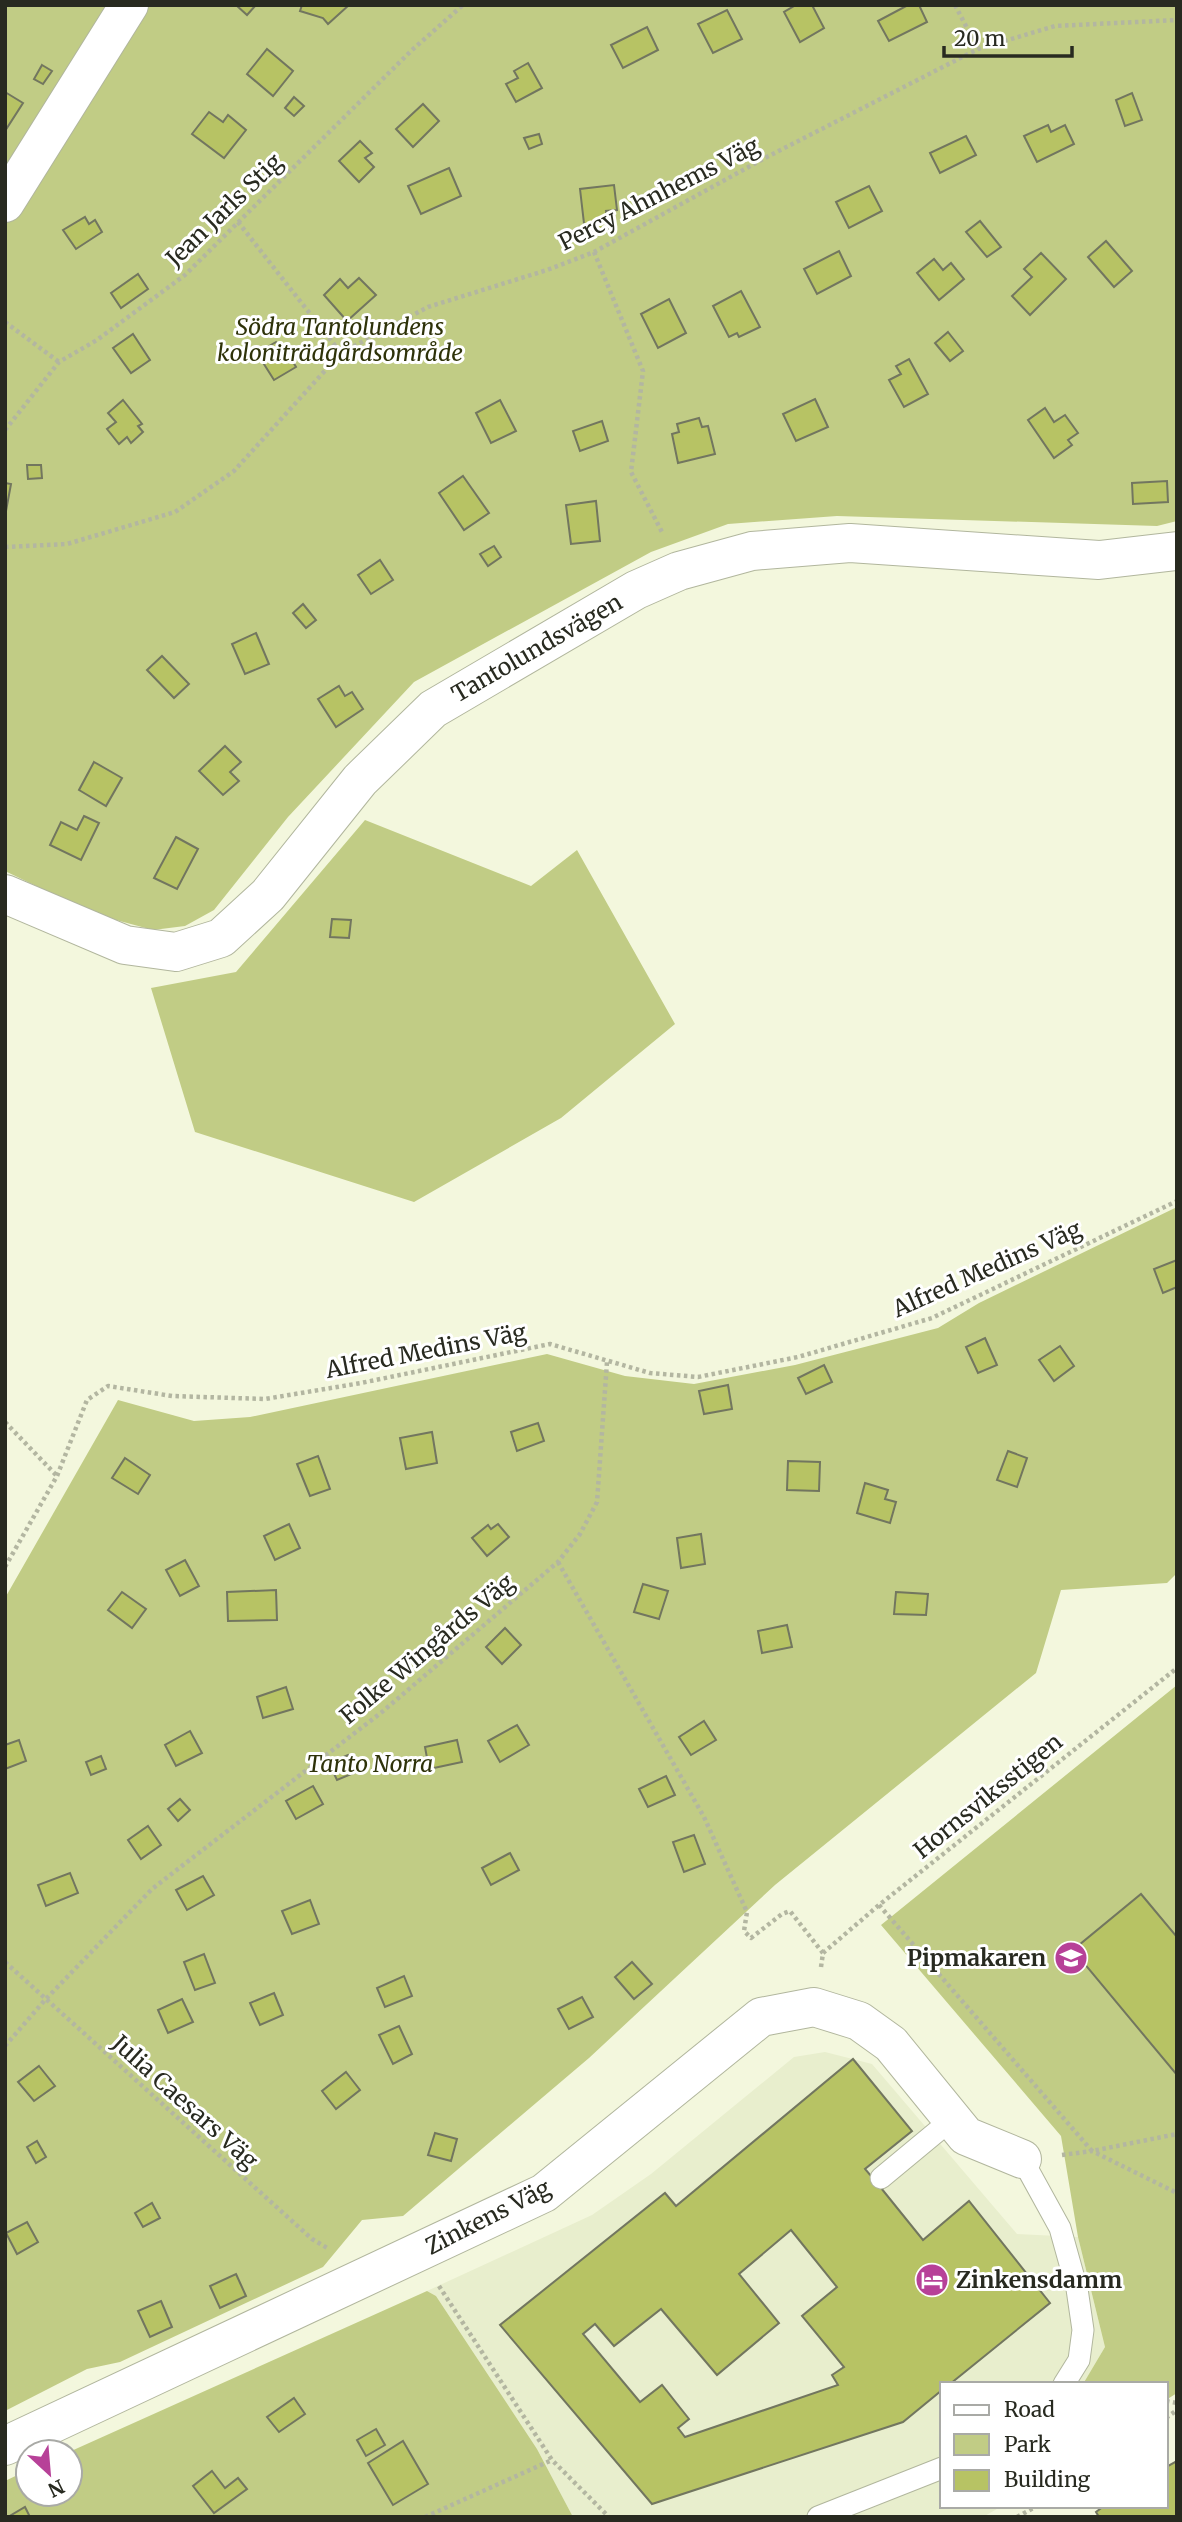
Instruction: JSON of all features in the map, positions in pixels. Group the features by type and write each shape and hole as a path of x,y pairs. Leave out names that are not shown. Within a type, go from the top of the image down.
{"street":[{"path":"5,203 129,5"},
{"name":"Tantolundsvägen","path":"5,894 125,945 176,952 222,938 268,895 360,780 433,709 636,590 679,571 752,551 850,543 1099,560 1177,551"},
{"name":"Zinkens Väg","path":"5,2446 544,2193 761,2017 814,2007 859,2021 891,2045 966,2136 1022,2159"}],"lane":[{"path":"881,2178 951,2120"},
{"path":"1022,2159 1060,2228 1077,2289 1082,2340 1079,2360 1065,2382"},
{"path":"818,2517 940,2469"}],"path":[{"name":"Jean Jarls Stig","path":"5,430 59,362 97,340 185,275 412,50 463,5"},
{"path":"955,5 978,48"},
{"name":"Percy Ahnhems Väg","path":"5,547 67,544 175,512 233,471 341,353 428,307 547,270 594,252 763,159 978,48 1055,26 1177,20"},
{"path":"238,222 341,353"},
{"path":"594,252 643,371 631,472 664,536"},
{"path":"5,322 59,362"},
{"name":"Alfred Medins Väg","path":"5,1567 57,1476 87,1400 108,1386 172,1396 265,1399 361,1383 550,1344 650,1373 698,1377 798,1357 932,1318 1177,1200"},
{"name":"Folke Wingårds Väg","path":"5,2046 45,2000 152,1889 382,1712 558,1562 580,1534 597,1502 607,1362"},
{"path":"5,1422 57,1476"},
{"name":"Hornsviksstigen","path":"558,1562 704,1817 747,1912 744,1931 751,1938 790,1911 823,1953 879,1905 1177,1668"},
{"path":"879,1905 1092,2151 1177,2193"},
{"name":"Julia Caesars Väg","path":"5,1962 312,2239 336,2253"},
{"path":"1022,2159 1092,2151 1177,2134"},
{"path":"422,2251 439,2285 552,2460 609,2517"},
{"path":"425,2517 552,2460"},
{"path":"1017,2517 1033,2508"}],"shaded area":[{"path":"825,2052 872,2064 1017,2234 1078,2237 1105,2347 1084,2382 940,2382 940,2508 999,2508 983,2517 573,2517 537,2449 436,2296 427,2291 592,2215 651,2174 794,2057"}],"green space":[{"name":"Södra Tantolundens koloniträdgårdsområde","path":"5,5 1177,5 1177,521 1157,526 837,516 728,524 651,552 414,682 288,817 214,910 185,926 153,930 94,914 5,871"},
{"path":"365,820 531,886 577,850 675,1024 561,1118 414,1202 195,1132 151,988 236,972"},
{"name":"Tanto Norra","path":"1177,1207 1177,1573 1167,1583 1061,1590 1036,1673 775,1885 589,2058 403,2216 362,2220 323,2267 120,2362 87,2369 5,2411 5,1598 118,1400 194,1421 250,1417 547,1354 625,1376 694,1384 795,1365 938,1328 979,1303"},
{"path":"1177,1685 1177,2393 1168,2399 1168,2382 1084,2382 1105,2347 1078,2237 1061,2136 881,1925"},
{"path":"427,2291 436,2296 537,2449 573,2517 5,2517 5,2481 14,2477 14,2508 84,2508 84,2445"}],"building":[{"path":"236,5 256,5 247,15"},
{"path":"302,5 349,5 328,24 323,18 300,11"},
{"path":"796,5 812,5 824,28 800,42 784,12"},
{"path":"908,5 919,5 927,22 889,41 878,21"},
{"path":"727,10 742,39 713,53 698,24"},
{"path":"647,27 658,50 623,68 611,45"},
{"path":"267,49 293,71 273,96 247,74"},
{"path":"528,63 542,88 516,102 506,84 518,78 514,71"},
{"path":"42,65 52,71 43,84 34,79"},
{"path":"5,92 23,103 5,131"},
{"path":"1132,93 1142,120 1125,126 1116,100"},
{"path":"294,97 304,106 294,116 285,108"},
{"path":"423,104 439,121 413,147 396,129"},
{"path":"209,112 223,122 228,115 246,130 224,158 192,134"},
{"path":"1048,125 1051,132 1065,125 1074,144 1037,162 1024,136"},
{"path":"539,134 542,144 529,149 524,138"},
{"path":"966,136 976,155 940,173 930,153"},
{"path":"360,141 372,153 365,158 374,167 359,182 339,161"},
{"path":"449,168 461,196 421,214 408,186"},
{"path":"614,185 617,210 606,211 608,230 585,232 580,189"},
{"path":"869,186 882,211 849,228 836,202"},
{"path":"85,217 89,224 95,220 102,232 76,249 63,230"},
{"path":"980,221 1001,247 987,257 966,232"},
{"path":"1106,241 1132,271 1114,287 1088,257"},
{"path":"839,251 851,276 817,294 804,269"},
{"path":"1041,253 1066,279 1030,315 1012,296 1032,277 1024,269"},
{"path":"934,259 943,270 951,263 964,279 939,300 917,273"},
{"path":"138,274 148,289 121,308 111,293"},
{"path":"359,278 376,295 347,321 324,295 340,279 348,288"},
{"path":"741,291 760,327 739,337 737,333 729,337 713,306"},
{"path":"669,299 686,333 658,348 641,314"},
{"path":"948,332 963,351 950,361 935,343"},
{"path":"133,334 150,360 131,373 113,348"},
{"path":"276,342 283,353 286,350 296,367 274,380 257,353"},
{"path":"909,359 928,394 904,407 889,380 901,374 896,366"},
{"path":"815,399 828,427 796,441 783,414"},
{"path":"123,400 142,424 138,426 143,432 131,443 127,437 119,444 107,429 116,422 108,413"},
{"path":"500,400 516,431 491,443 476,413"},
{"path":"1045,408 1054,422 1065,415 1078,433 1068,440 1072,445 1054,458 1028,420"},
{"path":"699,418 702,427 708,426 715,454 678,463 672,434 679,432 677,424"},
{"path":"602,421 608,441 580,451 573,431"},
{"path":"27,465 41,465 42,478 28,479"},
{"path":"463,476 489,513 464,530 439,493"},
{"path":"1167,481 1168,502 1133,504 1132,483"},
{"path":"5,483 11,484 6,511 5,511"},
{"path":"596,501 600,541 571,544 566,505"},
{"path":"494,546 501,557 488,566 480,554"},
{"path":"380,560 393,580 371,594 358,575"},
{"path":"303,604 316,620 306,628 293,613"},
{"path":"256,633 269,664 245,674 232,644"},
{"path":"162,656 189,684 174,698 147,670"},
{"path":"339,686 345,696 352,692 363,709 336,727 318,699"},
{"path":"225,746 241,762 230,772 239,781 223,795 199,771"},
{"path":"94,762 122,778 106,806 79,790"},
{"path":"84,816 99,823 81,860 50,845 61,822 77,830"},
{"path":"176,837 198,849 177,889 154,878"},
{"path":"332,919 351,920 349,938 330,937"},
{"path":"1177,1260 1177,1287 1163,1293 1154,1269"},
{"path":"985,1338 997,1365 978,1373 966,1347"},
{"path":"1060,1346 1074,1366 1054,1381 1039,1360"},
{"path":"824,1365 832,1382 806,1394 798,1378"},
{"path":"728,1385 732,1409 704,1414 699,1391"},
{"path":"538,1423 544,1441 517,1451 511,1432"},
{"path":"432,1432 437,1463 406,1469 400,1438"},
{"path":"1008,1451 1027,1458 1017,1487 997,1480"},
{"path":"318,1456 330,1489 310,1496 297,1464"},
{"path":"125,1458 150,1475 138,1494 112,1478"},
{"path":"788,1461 820,1462 819,1491 787,1490"},
{"path":"865,1483 888,1490 885,1499 896,1502 890,1523 857,1513"},
{"path":"289,1524 300,1548 275,1560 264,1536"},
{"path":"498,1524 509,1537 487,1556 472,1538 488,1525 491,1529"},
{"path":"701,1534 705,1564 681,1568 677,1538"},
{"path":"185,1560 199,1586 180,1596 166,1570"},
{"path":"643,1584 668,1591 659,1619 634,1612"},
{"path":"276,1590 277,1620 228,1621 227,1592"},
{"path":"122,1592 146,1609 132,1628 108,1610"},
{"path":"896,1592 928,1594 926,1615 894,1614"},
{"path":"787,1625 792,1647 762,1653 758,1631"},
{"path":"505,1628 521,1645 502,1664 486,1647"},
{"path":"286,1687 293,1709 263,1718 257,1697"},
{"path":"704,1721 716,1740 691,1755 679,1737"},
{"path":"517,1725 529,1745 500,1762 488,1741"},
{"path":"190,1731 202,1753 176,1766 165,1745"},
{"path":"19,1740 26,1761 5,1769 5,1745"},
{"path":"457,1740 462,1762 429,1769 425,1747"},
{"path":"348,1755 356,1772 337,1780 329,1763"},
{"path":"101,1756 106,1769 91,1775 86,1762"},
{"path":"666,1776 675,1795 648,1807 639,1789"},
{"path":"313,1786 323,1804 296,1819 286,1801"},
{"path":"180,1799 190,1810 178,1821 168,1809"},
{"path":"148,1826 161,1845 141,1859 128,1840"},
{"path":"694,1835 705,1864 684,1872 673,1842"},
{"path":"510,1853 519,1870 491,1885 482,1868"},
{"path":"70,1873 78,1893 46,1906 38,1885"},
{"path":"203,1876 214,1895 187,1910 176,1890"},
{"path":"1141,1894 1177,1937 1177,2075 1073,1950"},
{"path":"310,1900 319,1924 292,1934 282,1911"},
{"path":"204,1954 215,1983 195,1990 184,1962"},
{"path":"632,1962 652,1984 634,1999 615,1977"},
{"path":"404,1976 412,1996 385,2007 377,1988"},
{"path":"274,1993 283,2015 260,2025 250,2003"},
{"path":"582,1997 593,2017 569,2029 558,2009"},
{"path":"182,1999 193,2022 168,2033 158,2010"},
{"path":"399,2026 412,2054 393,2064 379,2035"},
{"name":"Zinkensdamm","path":"853,2059 912,2131 865,2169 923,2240 969,2201 1050,2303 952,2382 940,2382 940,2392 903,2422 652,2504 500,2325 665,2193 676,2206","holes":["791,2230 837,2287 802,2316 844,2367 832,2375 838,2385 685,2437 678,2428 689,2419 662,2385 640,2402 583,2334 595,2324 614,2346 661,2309 717,2375 779,2323 739,2274"]},
{"path":"39,2066 55,2086 34,2101 18,2082"},
{"path":"346,2072 360,2090 336,2109 322,2091"},
{"path":"435,2133 457,2139 451,2161 428,2155"},
{"path":"37,2141 46,2157 36,2163 27,2147"},
{"path":"152,2203 160,2218 143,2227 135,2213"},
{"path":"27,2222 38,2242 17,2254 6,2233"},
{"path":"236,2274 246,2296 220,2308 210,2286"},
{"path":"161,2301 172,2327 150,2337 138,2311"},
{"path":"294,2398 305,2414 279,2432 267,2417"},
{"path":"376,2429 385,2445 366,2456 357,2440"},
{"path":"403,2441 428,2484 393,2505 368,2463"},
{"path":"1177,2461 1177,2517 1099,2517 1096,2512 1101,2508 1168,2508 1168,2466"},
{"path":"212,2471 225,2488 238,2478 247,2489 214,2513 193,2486"},
{"path":"26,2508 30,2517 8,2517"}],"place":[{"name":"Pipmakaren","path":"1071,1958"},
{"name":"Zinkensdamm","path":"932,2280"}]}
